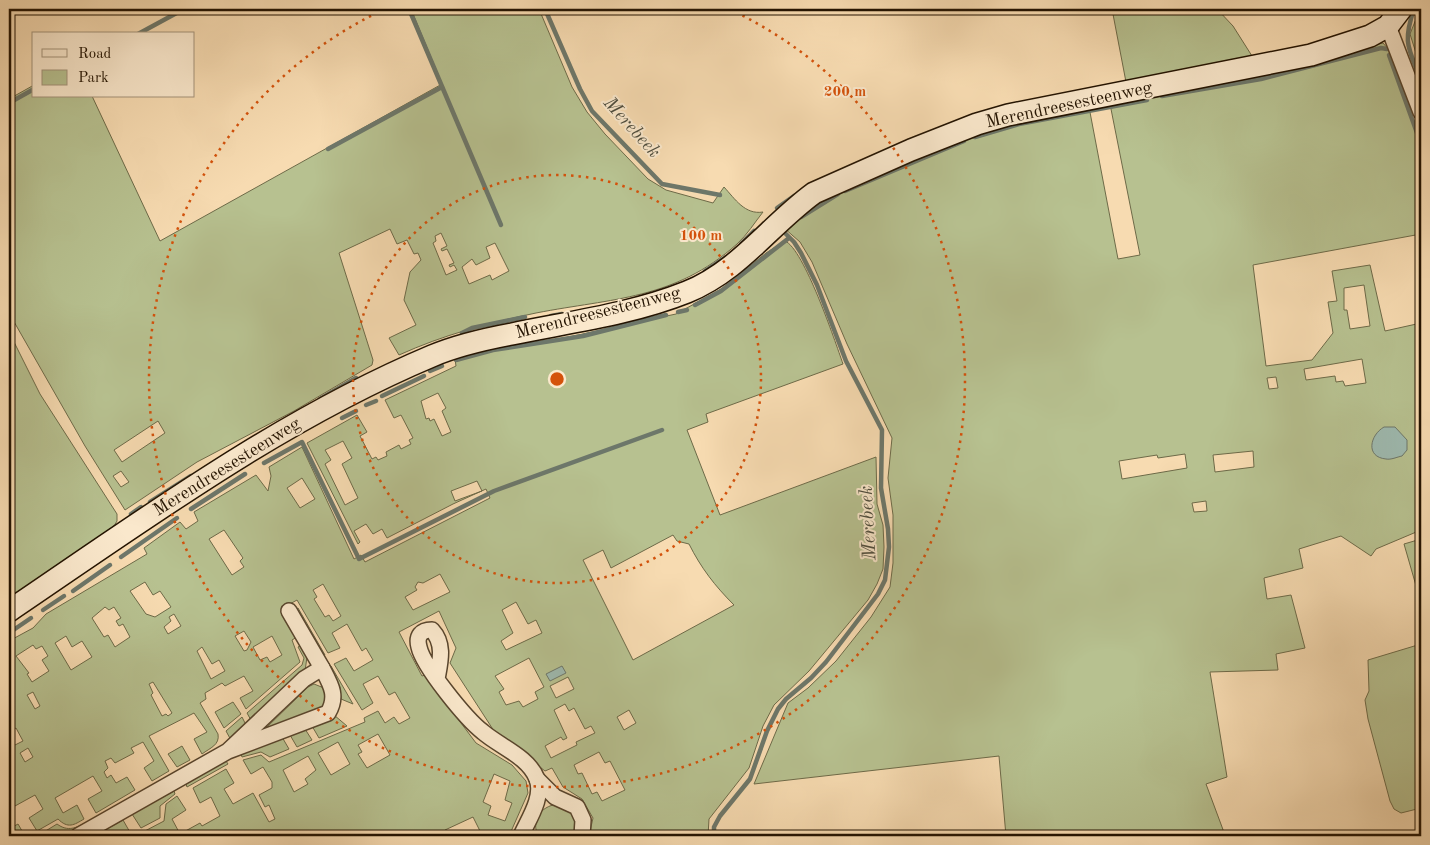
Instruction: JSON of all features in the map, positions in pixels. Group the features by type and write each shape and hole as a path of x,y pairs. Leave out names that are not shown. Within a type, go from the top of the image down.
{"main road":[{"name":"Merendreesesteenweg","path":"9,611 145,519 321,409 434,354 470,342 645,305 688,291 717,277 738,262 793,208 814,193 977,124 1008,114 1312,55 1370,36 1388,26 1402,9"}],"street":[{"path":"1388,26 1421,112"},
{"path":"78,836 228,751 328,713 333,704 334,689 289,611"},
{"path":"228,751 304,679 322,668"},
{"path":"437,679 461,711 482,732 530,767 537,779 555,797 577,807 583,820 582,836"},
{"path":"520,836 539,794 537,779"}],"green space":[{"path":"411,9 539,9 572,87 587,112 605,134 648,179 666,190 713,203 724,187 746,209 763,212 748,233 737,244 690,276 666,286 642,294 536,313 483,325 432,341 399,355 389,338 416,325 404,300 410,272 421,260 418,253 414,254 407,240 397,244 390,229 339,253 373,360 372,365 294,411 197,462 125,510 85,446 9,313 9,99 32,86 32,98 93,98 160,241 442,84","holes":["441,233 447,246 441,249 442,251 447,249 454,263 449,265 450,267 454,265 457,270 446,275 433,243 436,241 435,236","495,243 509,271 492,280 490,275 469,284 462,267 472,259 476,265 490,258 486,247","158,421 165,433 122,462 114,450","121,471 129,482 121,487 113,476"]},
{"path":"1112,9 1217,9 1233,26 1252,56 1126,82"},
{"path":"1421,9 1421,69 1410,34"},
{"path":"1383,43 1389,50 1421,146 1421,234 1253,265 1266,366 1312,360 1333,333 1328,302 1337,301 1332,271 1370,265 1385,331 1421,323 1421,530 1376,549 1371,556 1341,536 1299,549 1303,568 1264,578 1267,599 1291,595 1305,648 1276,654 1278,670 1210,672 1227,777 1206,784 1225,835 1006,836 999,756 754,784 788,703 808,688 836,661 871,617 890,587 893,563 893,515 888,478 892,438 847,344 812,262 800,242 784,228 824,197 880,173 992,129 1089,107 1118,259 1140,255 1110,104","holes":["1364,285 1370,326 1350,329 1347,310 1344,310 1344,288","1362,359 1366,383 1345,386 1343,381 1336,382 1335,376 1306,380 1304,369","1276,377 1278,388 1269,389 1267,378","1253,451 1254,467 1215,472 1213,455","1185,454 1187,468 1122,479 1119,461 1157,455 1158,458","1206,501 1207,511 1194,512 1192,503"]},
{"path":"785,241 793,248 810,277 843,364 706,414 708,422 687,430 720,515 876,457 877,504 883,525 883,569 868,600 809,671 774,705 763,726 749,768 709,819 708,836 589,836 593,818 582,799 563,787 552,768 545,771 494,731 450,663 456,648 439,611 399,632 422,676 425,675 476,743 512,765 526,781 528,793 509,836 476,836 481,833 473,817 445,830 448,836 145,836 143,832 164,821 166,804 177,796 186,810 172,819 180,834 200,823 202,826 220,816 211,797 200,803 193,788 226,769 234,783 224,789 233,804 253,793 269,822 275,819 269,805 265,807 259,795 272,788 272,782 263,767 251,774 243,760 261,755 269,762 365,722 364,718 378,711 385,723 394,717 399,724 410,718 395,692 389,695 378,676 363,684 373,703 362,710 334,664 346,658 354,671 373,660 366,648 362,651 347,624 332,633 340,648 328,653 297,600 281,609 297,637 292,640 300,662 246,709 240,698 253,691 244,676 225,686 222,683 205,693 206,699 200,703 218,734 216,744 211,748 202,754 194,739 207,732 194,713 149,736 169,771 152,781 144,768 154,761 143,742 131,748 134,753 115,763 111,758 105,761 108,768 104,772 107,778 111,775 116,783 127,777 135,790 96,813 88,799 102,791 93,776 55,798 63,813 77,805 84,819 74,824 68,825 58,819 37,831 29,818 43,809 35,795 15,806 13,801 9,802 9,789 14,786 9,777 9,748 23,741 16,728 9,732 9,701 13,698 9,690 9,641 33,628 46,614 147,554 144,548 180,522 186,529 198,521 194,512 256,475 268,491 271,476 269,467 302,447 354,559 361,555 365,562 490,498 486,489 482,491 477,481 451,491 455,501 480,492 387,538 382,529 373,534 366,524 354,531 360,542 358,544 307,443 357,415 367,432 360,436 372,459 376,457 378,460 387,456 386,452 399,445 401,449 411,444 409,440 413,438 401,415 394,418 385,400 456,366 455,359 490,349 550,341 676,314 723,288 766,253","holes":["438,393 446,408 442,411 451,432 442,436 434,419 430,421 429,418 426,419 421,401","343,441 352,458 342,464 358,498 345,505 325,464 331,460 325,450","302,478 315,499 300,508 287,488","224,530 243,558 240,561 244,567 232,575 209,539","673,535 677,541 689,544 709,576 734,605 633,660 583,560 603,550 611,568","440,574 450,592 413,610 405,597 417,590 415,587 418,582 423,583","145,582 153,595 160,591 171,607 155,617 146,614 130,591","323,584 341,616 333,621 329,615 325,617 314,599 317,597 313,590","516,602 528,624 536,620 542,633 506,650 501,641 513,633 502,610","105,607 109,610 114,607 121,618 116,621 119,626 123,624 130,637 115,647 108,635 104,637 92,618","174,614 181,626 168,634 164,627 171,621 169,617","244,631 251,642 247,650 244,651 235,636","66,636 72,647 82,641 92,657 71,670 55,643","272,636 282,655 270,662 267,657 260,660 253,647","33,645 36,649 42,646 48,656 42,660 49,671 32,682 27,674 29,673 16,656","202,647 212,664 219,660 225,671 211,679 197,651","529,658 544,687 535,692 538,699 523,707 519,701 506,705 499,692 504,689 495,676","568,677 574,689 556,698 550,686","153,682 172,713 168,716 166,714 162,716 151,695 153,693 149,684","33,692 40,706 35,709 27,695","565,704 569,711 574,708 585,729 591,726 595,733 576,742 577,745 551,758 545,746 561,737 563,740 567,738 554,710","629,710 636,723 624,730 617,717","378,734 390,755 367,768 358,754 362,752 358,745","338,742 350,764 331,775 318,753","28,748 33,757 25,762 20,753","599,752 605,763 610,761 625,790 602,801 597,792 592,794 582,773 578,774 574,765","308,756 316,770 305,779 308,784 294,792 283,770","494,774 510,781 505,800 512,803 505,821 488,815 491,806 483,802"]},
{"path":"9,332 40,394 117,514 117,521 114,526 9,600"},
{"path":"1421,539 1421,603 1404,544"},
{"path":"298,608 325,655 323,657 295,610"},
{"path":"1421,644 1421,808 1401,813 1394,809 1390,801 1368,719 1365,700 1369,691 1368,660"},
{"path":"301,645 307,657 305,671 252,722 247,713 302,665 304,658 298,647"},
{"path":"331,666 353,704 341,699 340,687 328,667"},
{"path":"314,684 324,688 328,696 323,707 264,730 308,687"},
{"path":"233,702 241,714 224,728 215,712"},
{"path":"334,715 347,726 319,738 312,726"},
{"path":"242,717 247,727 232,742 226,731"},
{"path":"305,729 312,740 297,747 290,735"},
{"path":"282,737 289,749 270,757 261,752 242,757 241,754"},
{"path":"182,746 190,760 177,767 168,754"},
{"path":"226,761 228,764 187,787 186,784"},
{"path":"174,791 175,794 160,806 160,818 141,828 132,814"},
{"path":"557,804 563,805 576,816 575,836 538,836 536,820 538,815 546,808"},
{"path":"123,820 131,834 127,836 94,836"},
{"path":"87,822 89,825 69,836 39,835 57,824 65,828 72,828"},
{"path":"18,824 25,836 9,836 9,829"}],"water":[{"path":"1384,427 1395,427 1407,440 1407,450 1402,456 1388,459 1379,457 1372,450 1375,435"},
{"path":"562,666 566,673 550,681 546,674"}],"waterway":[{"path":"142,32 184,9"},
{"path":"409,9 501,225"},
{"name":"Merebeek","path":"545,9 580,89 592,111 662,184 720,195"},
{"path":"1414,9 1408,30 1408,46 1421,81"},
{"path":"1162,96 1261,79 1381,48 1387,49"},
{"path":"1389,55 1421,144"},
{"path":"328,149 442,87"},
{"path":"9,103 32,90"},
{"path":"975,137 1019,124 1147,100"},
{"path":"845,191 964,141"},
{"path":"801,217 838,194"},
{"path":"777,208 794,196"},
{"path":"741,244 754,231"},
{"name":"Merebeek","path":"714,836 714,827 720,816 750,779 767,731 778,709 786,699 811,678 826,662 878,594 885,580 889,547 881,488 882,430 846,361 817,285 801,253 786,234"},
{"path":"695,305 721,291 789,238"},
{"path":"705,271 726,257"},
{"path":"678,312 687,310"},
{"path":"551,316 562,314"},
{"path":"456,360 493,350 583,336 666,315"},
{"path":"462,333 472,328 525,317"},
{"path":"430,371 442,366"},
{"path":"382,396 424,376"},
{"path":"320,399 356,378"},
{"path":"366,405 376,401"},
{"path":"342,418 356,411"},
{"path":"264,463 302,442 359,559 494,491 662,430"},
{"path":"191,509 245,474"},
{"path":"150,502 191,476"},
{"path":"131,514 141,507"},
{"path":"121,557 177,518"},
{"path":"73,591 110,565"},
{"path":"43,610 64,596"},
{"path":"9,633 31,618"}]}
